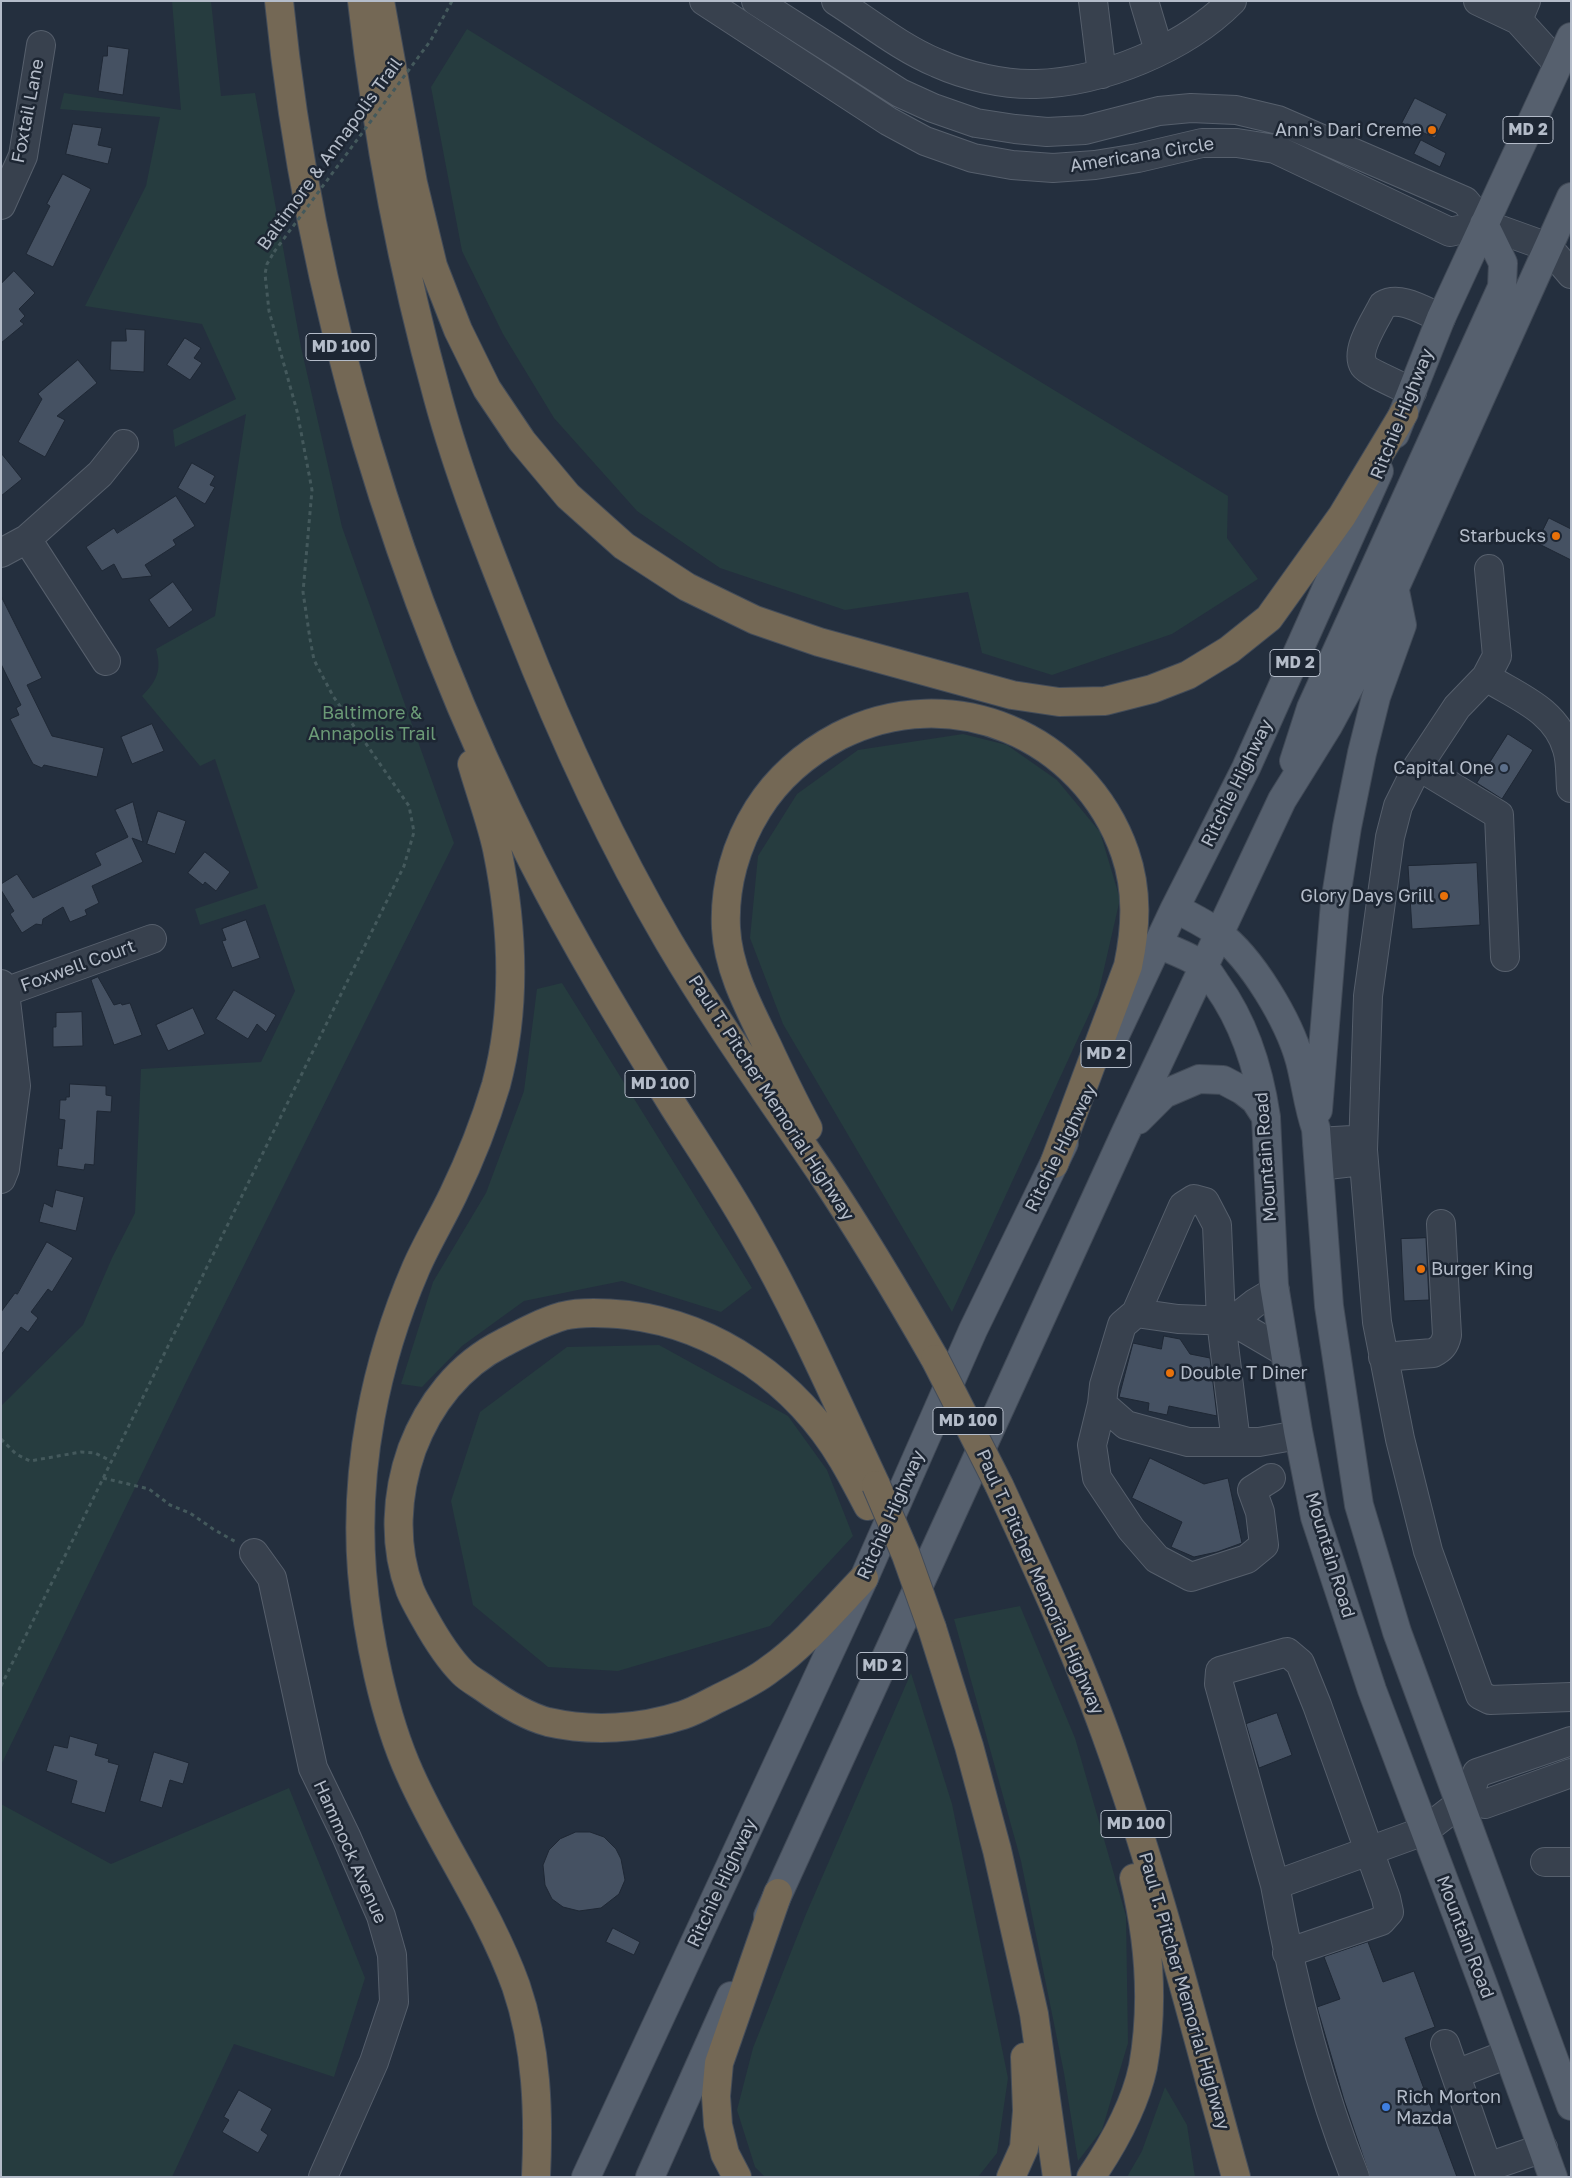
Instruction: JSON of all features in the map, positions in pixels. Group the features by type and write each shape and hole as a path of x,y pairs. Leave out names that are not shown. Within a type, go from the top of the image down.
{"highway":[{"name":"MD 100","path":"279,1 301,166 330,303 363,429 412,582 473,736 533,862 598,982 750,1228 798,1320 872,1496 906,1555 932,1628 969,1746 997,1850 1034,2014 1057,2177"},
{"name":"Paul T. Pitcher Memorial Highway","path":"362,1 380,140 408,278 439,401 488,550 546,697 604,821 668,941 730,1041 883,1268 935,1359 1000,1484 1067,1635 1106,1735 1145,1852 1236,2177"},
{"path":"380,1 413,182 433,266 458,330 486,389 522,441 568,496 624,546 687,587 756,620 819,642 1012,695 1059,702 1105,701 1152,689 1188,675 1229,650 1270,618 1342,516 1408,402"},
{"path":"451,680 464,740 496,846 506,902 512,958 508,1018 496,1084 477,1141 414,1273 393,1323 378,1379 367,1443 362,1502 362,1571 372,1645 390,1717 408,1771 502,1950 517,1990 529,2036 536,2087 538,2129 536,2177"},
{"path":"883,1268 796,1106 747,1004 732,963 726,928 727,894 735,858 746,827 764,798 785,773 816,748 853,729 890,717 925,713 962,715 1002,724 1032,740 1064,762 1090,788 1113,824 1125,854 1134,894 1135,932 1128,966 1054,1164"},
{"path":"864,1578 807,1636 771,1669 736,1690 685,1714 637,1726 592,1728 545,1721 502,1701 463,1673 435,1636 410,1592 400,1554 399,1511 405,1469 421,1425 442,1392 466,1366 494,1347 526,1331 565,1316 608,1313 646,1318 695,1331 733,1350 774,1377 808,1411 872,1496"},
{"path":"1000,1484 1063,1658 1129,1856 1142,1909 1149,1966 1148,2025 1142,2068 1126,2114 1109,2150 1091,2177"},
{"path":"997,1850 1026,2069 1028,2111 1024,2148 1011,2177"},
{"path":"737,2177 725,2154 718,2125 716,2096 719,2063 778,1893"}],"main road":[{"name":"Ritchie Highway","path":"586,2177 864,1578 973,1330 1175,908 1258,742 1301,649 1408,402 1441,318 1571,36"},
{"name":"MD 2","path":"650,2177 1124,1134 1282,800 1328,726 1354,676 1394,586 1559,245 1571,198"},
{"path":"1282,800 1310,708 1502,287 1503,263 1484,224"},
{"path":"1317,1146 1335,903 1347,827 1362,753 1376,697 1402,625 1394,586"},
{"path":"1175,908 1219,933 1253,970 1284,1020 1300,1060 1317,1146 1329,1306 1359,1505 1397,1632 1463,1800 1571,2106"},
{"name":"Mountain Road","path":"1158,944 1203,966 1226,998 1245,1036 1262,1093 1266,1117 1274,1291 1298,1435 1315,1517 1372,1690 1553,2177"},
{"path":"1124,1134 1164,1094 1199,1079 1224,1080 1242,1090 1255,1100 1266,1117"}],"street":[{"name":"Americana Circle","path":"704,1 888,121 925,141 973,158 1012,165 1053,168 1095,165 1138,158 1202,143 1237,143 1275,149 1450,232 1484,224 1465,201 1278,120 1236,110 1191,108 1159,111 1085,130 1047,132 976,123 933,108 900,93 756,1"},
{"path":"836,1 904,46 936,63 977,76 1014,83 1036,84 1089,78 1125,66 1159,51 1196,30 1232,1"},
{"path":"1093,1 1102,74"},
{"path":"1144,1 1159,51"},
{"path":"1478,1 1522,10 1558,64"},
{"name":"Foxtail Lane","path":"1,205 23,156 41,45"},
{"path":"1484,224 1559,245 1571,274"},
{"path":"1408,402 1365,367 1360,358 1361,349 1383,305 1390,301 1399,301 1441,318"},
{"path":"1,553 27,540 100,474 124,444"},
{"path":"27,540 106,661"},
{"path":"1489,569 1497,656 1486,678 1457,707 1418,766 1398,806 1390,836 1365,1022 1363,1150 1377,1322 1382,1357 1428,1551 1480,1695 1490,1700 1571,1697"},
{"path":"1486,678 1547,714 1558,727 1568,750 1571,788"},
{"path":"1418,766 1499,815 1505,957"},
{"name":"Foxwell Court","path":"3,988 152,939"},
{"path":"1,1179 5,1169 16,1086 3,988"},
{"path":"1317,1146 1353,1162 1363,1150"},
{"path":"1236,1442 1227,1321 1217,1224 1205,1202 1194,1199 1183,1206 1136,1313 1122,1325 1104,1385 1102,1404 1092,1446 1097,1478 1130,1529 1157,1559 1191,1577 1247,1559 1264,1545 1260,1512 1252,1490 1271,1478 1306,1474"},
{"path":"1382,1357 1433,1353 1440,1350 1445,1343 1447,1335 1441,1224"},
{"path":"1227,1321 1274,1291"},
{"path":"1136,1313 1178,1319 1227,1321 1285,1352"},
{"path":"1102,1404 1126,1425 1188,1442 1265,1441 1298,1435"},
{"path":"1265,1441 1271,1478"},
{"name":"Hammock Avenue","path":"254,1553 272,1578 313,1768 346,1836 381,1916 392,1955 394,2002 374,2062 323,2177"},
{"path":"1288,1954 1381,1921 1389,1912 1386,1898 1300,1663 1287,1652 1220,1671 1219,1684 1275,1885 1288,1954 1311,2052 1355,2177"},
{"path":"1275,1885 1424,1831 1463,1800 1477,1774 1571,1741"},
{"path":"1463,1800 1485,1804 1571,1773"},
{"path":"1445,2044 1489,2172 1543,2148"},
{"path":"1456,2074 1508,2054"}],"path":[{"name":"Baltimore & Annapolis Trail","path":"1,1686 404,866 414,832 409,806 333,696 314,660 303,592 312,490 297,411 268,304 265,274 267,264 274,252 431,40 452,1"},
{"path":"1,1439 16,1454 30,1461 81,1452 95,1453 111,1461"},
{"path":"103,1478 149,1489 170,1505 190,1513 254,1553"}],"green space":[{"path":"172,1 211,1 221,96 255,93 301,347 342,527 454,843 189,1376 1,1765 1,1406 83,1325 112,1258 135,1213 141,1069 261,1062 295,991 265,904 200,925 195,909 258,888 215,759 200,766 142,696 157,675 158,656 156,649 215,616 246,414 175,447 173,430 236,399 202,324 85,306 146,186 160,117 60,109 64,93 181,110"},
{"path":"467,29 842,261 1228,496 1227,538 1258,579 1172,634 1052,675 982,653 968,592 845,610 720,568 637,511 554,418 503,334 462,251 431,87"},
{"path":"963,734 1007,745 1057,780 1100,832 1120,899 1098,995 952,1312 783,1024 750,938 758,856 797,794 858,750"},
{"path":"562,983 752,1288 721,1312 622,1281 524,1301 462,1346 422,1387 401,1384 433,1282 486,1193 524,1091 537,989"},
{"path":"659,1345 788,1416 827,1470 853,1536 770,1626 618,1671 548,1667 473,1605 451,1501 480,1412 567,1347"},
{"path":"1020,1606 1075,1738 1126,1916 1128,2043 1102,2130 1078,2161 1064,2073 1021,1861 954,1619"},
{"path":"911,1673 952,1804 1008,2078 997,2153 978,2177 765,2177 755,2167 737,2110 753,2048 806,1914"},
{"path":"289,1788 365,1978 334,2077 234,2044 172,2177 1,2177 1,1804 111,1864"},
{"path":"1165,2087 1187,2125 1195,2177 1127,2177 1142,2151"}],"building":[{"path":"108,46 129,49 123,95 98,91 103,56 107,56"},
{"path":"1415,98 1447,114 1435,138 1402,123"},
{"path":"73,124 102,128 98,145 112,148 108,164 66,154"},
{"path":"1421,140 1446,153 1440,167 1414,154"},
{"path":"63,174 91,189 53,267 26,254 50,206 47,204"},
{"path":"14,271 35,293 19,309 25,316 20,321 24,324 1,343 1,284"},
{"path":"126,329 145,330 144,372 110,370 111,341 126,341"},
{"path":"185,338 201,348 194,358 202,363 190,380 167,365"},
{"path":"78,360 97,383 57,416 65,420 45,457 18,442 42,399 38,394"},
{"path":"1,453 22,479 1,496"},
{"path":"192,463 215,476 210,485 215,487 205,504 178,488"},
{"path":"176,496 195,526 173,540 176,545 145,565 152,576 122,579 114,564 102,571 86,547 114,528 117,533"},
{"name":"Starbucks","path":"1549,518 1571,529 1571,560 1537,543"},
{"path":"173,582 193,610 169,628 149,600"},
{"path":"1,596 42,678 27,685 52,736 104,748 97,777 44,765 42,768 33,764 25,749 10,719 19,715 16,708 21,705 1,664"},
{"path":"152,724 164,751 132,764 121,737"},
{"name":"Capital One","path":"1508,734 1533,750 1502,799 1477,783"},
{"path":"133,802 143,842 132,838 143,862 92,886 99,903 85,910 87,915 70,922 63,907 43,919 42,925 36,924 22,933 10,914 14,911 1,890 1,884 17,874 33,898 101,865 95,853 128,837 115,810"},
{"path":"158,811 186,821 175,854 147,844"},
{"path":"205,852 230,872 216,891 205,882 203,885 188,873"},
{"name":"Glory Days Grill","path":"1477,863 1480,925 1412,929 1408,866"},
{"path":"246,920 260,958 232,968 222,941 226,940 222,929"},
{"path":"98,977 114,1005 130,1003 142,1035 114,1045 91,980"},
{"path":"234,990 276,1015 266,1032 257,1024 248,1039 216,1019"},
{"path":"193,1008 205,1034 168,1051 156,1025"},
{"path":"82,1012 83,1046 53,1047 53,1027 56,1027 56,1013"},
{"path":"70,1084 106,1086 106,1095 112,1096 111,1112 97,1111 94,1165 85,1164 84,1170 57,1166 59,1148 62,1149 65,1120 59,1119 60,1100 66,1100 66,1097 69,1097"},
{"path":"56,1190 84,1197 76,1231 39,1222 44,1203 52,1207"},
{"name":"Burger King","path":"1426,1238 1429,1300 1404,1301 1401,1239"},
{"path":"47,1242 73,1258 52,1292 48,1289 31,1312 38,1318 28,1332 21,1327 1,1355 1,1312 15,1293 17,1294"},
{"name":"Double T Diner","path":"1164,1336 1180,1339 1190,1354 1210,1358 1217,1416 1169,1406 1167,1415 1148,1411 1149,1403 1119,1397 1133,1343 1161,1349"},
{"path":"1150,1458 1204,1484 1228,1478 1242,1543 1217,1552 1194,1557 1171,1547 1182,1522 1132,1498"},
{"path":"1277,1713 1292,1755 1259,1768 1246,1724"},
{"path":"70,1736 98,1744 95,1755 109,1759 108,1762 119,1765 105,1813 71,1803 77,1781 46,1771 54,1745 67,1748"},
{"path":"154,1752 189,1763 183,1784 170,1780 162,1808 140,1801"},
{"path":"576,1832 590,1832 604,1837 616,1849 621,1859 625,1880 619,1894 601,1908 579,1911 563,1907 552,1899 545,1885 543,1865 549,1850 560,1839"},
{"path":"613,1928 640,1942 634,1955 606,1942"},
{"name":"Rich Morton Mazda","path":"1368,1942 1383,1982 1414,1971 1435,2027 1405,2038 1457,2177 1370,2177 1344,2100 1317,2007 1340,1999 1324,1957"},
{"path":"239,2090 272,2109 261,2130 268,2135 258,2153 222,2132 229,2120 224,2117"}],"place":[{"name":"Ann's Dari Creme","path":"1432,130"},
{"name":"Starbucks","path":"1556,536"},
{"name":"Capital One","path":"1504,768"},
{"name":"Glory Days Grill","path":"1444,896"},
{"name":"Burger King","path":"1421,1269"},
{"name":"Double T Diner","path":"1170,1373"},
{"name":"Rich Morton Mazda","path":"1386,2107"}]}
